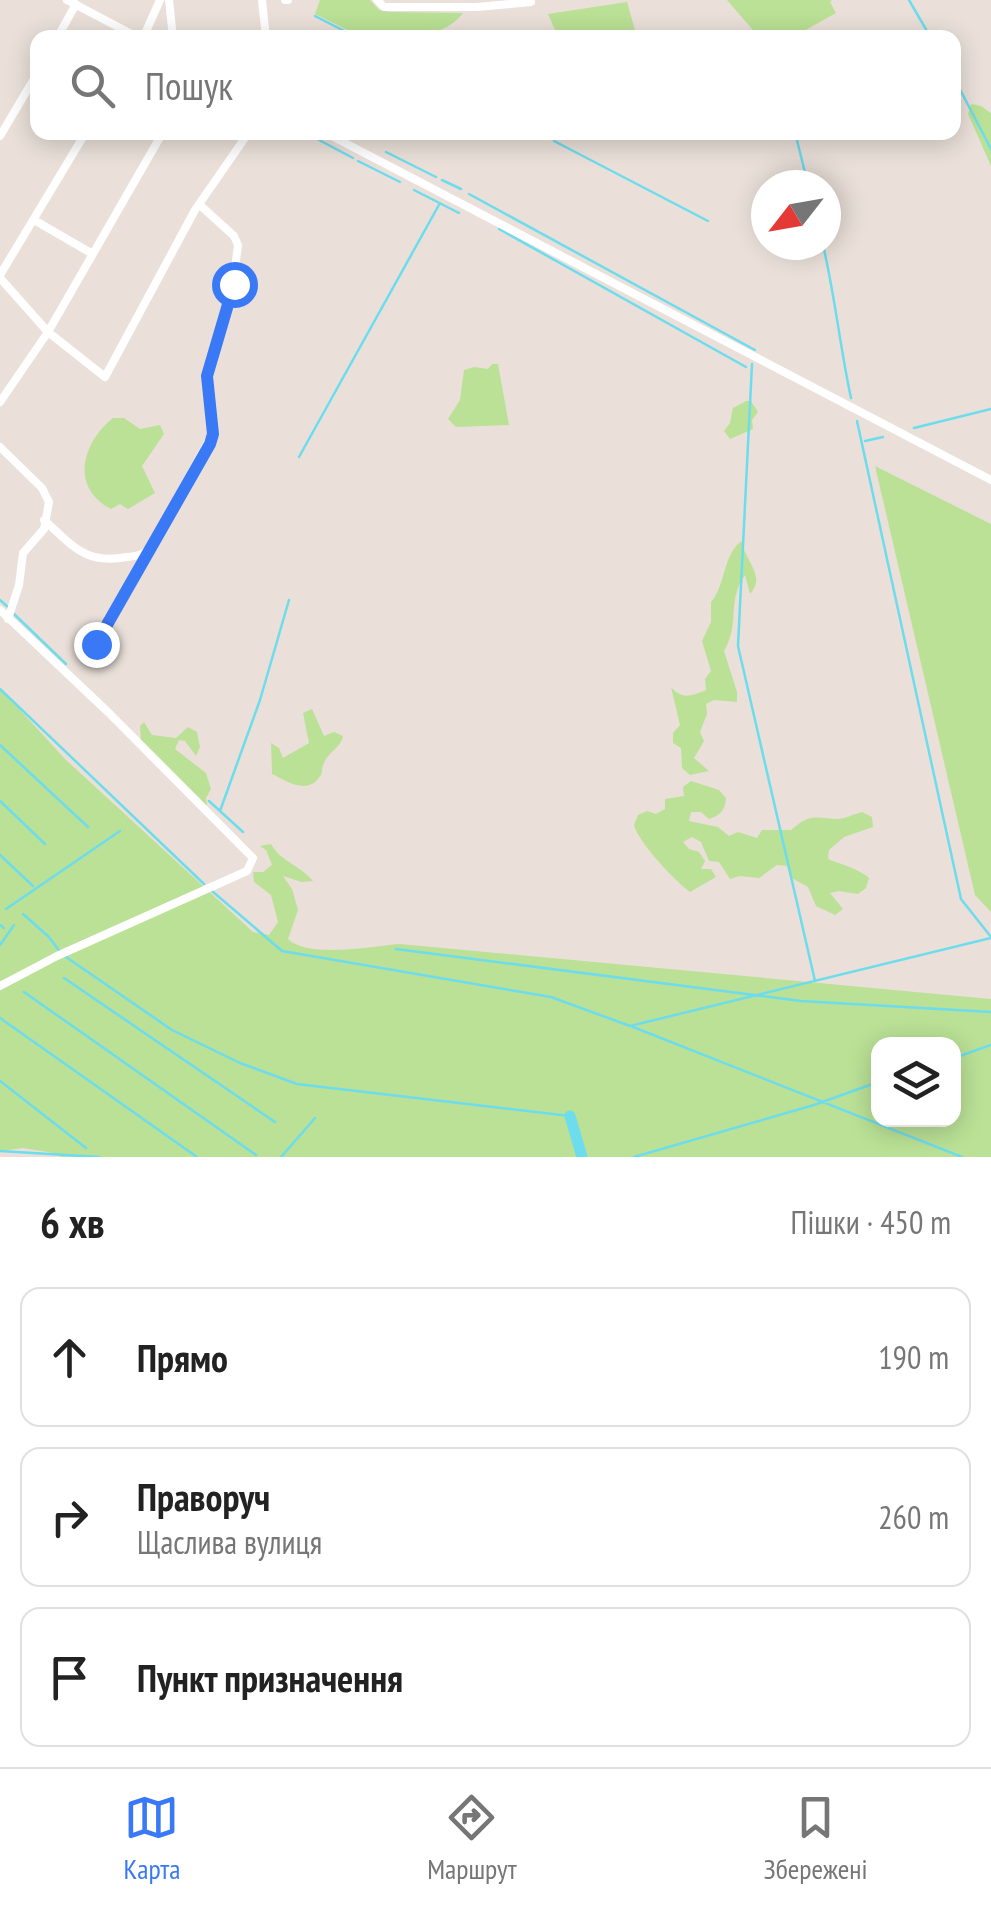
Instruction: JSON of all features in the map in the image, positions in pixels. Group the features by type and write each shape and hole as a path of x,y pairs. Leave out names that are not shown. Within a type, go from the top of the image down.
{"street":[{"path":"145,30 160,0"},
{"path":"169,0 172,30"},
{"path":"262,0 265,30"},
{"path":"377,0 384,7 437,8 532,2"},
{"path":"61,30 74,2 126,30"},
{"path":"0,136 30,85"},
{"path":"81,140 0,276 48,332 105,377 195,210 244,140"},
{"path":"0,402 48,332 158,140"},
{"path":"339,140 991,480"},
{"path":"96,644 213,434 207,376 234,284 238,245 234,236 201,206"},
{"path":"34,220 91,253"},
{"path":"0,448 48,495 44,528 23,553 8,619"},
{"path":"44,520 75,550 94,559 117,559 149,550"},
{"path":"0,610 252,853 247,871 56,956 0,986"}],"green space":[{"path":"320,0 370,0 379,10 390,12 463,13 440,30 348,30 315,14"},
{"path":"727,0 832,0 836,13 806,30 753,30"},
{"path":"627,2 635,30 555,30 548,14"},
{"path":"971,104 991,113 991,166 968,114"},
{"path":"498,364 509,425 456,427 448,419 460,400 464,370 488,369"},
{"path":"751,401 758,412 752,420 753,429 730,439 724,431 733,408"},
{"path":"113,418 124,418 140,429 160,425 164,434 142,466 155,493 128,509 120,504 111,509 98,500 85,477 94,439"},
{"path":"875,466 991,524 991,912 975,895"},
{"path":"742,541 756,581 750,594 745,575 739,585 732,631 724,651 737,702 714,700 706,704 707,714 700,732 704,741 694,758 709,771 690,775 682,768 681,748 673,743 673,733 680,725 671,687 687,696 706,690 705,679 711,671 702,641 711,622 711,602 731,553"},
{"path":"0,688 65,759 253,932 269,935 278,922 271,895 254,882 253,872 263,872 272,865 260,846 271,844 313,881 283,876 298,910 288,939 311,948 341,950 400,944 991,999 991,1157 61,1157 23,1148 0,1151"},
{"path":"312,709 324,736 334,732 343,736 326,759 318,779 302,786 272,774 271,743 279,748 283,758 309,743 303,713"},
{"path":"144,722 152,735 176,738 188,727 197,732 200,747 196,756 185,741 179,740 175,749 206,773 211,789 207,806 141,740 140,726"},
{"path":"691,781 719,790 726,798 717,816 709,819 701,812 691,812 689,821 718,827 729,836 738,832 757,838 762,830 791,830 812,818 840,819 862,812 872,817 873,827 844,837 829,850 828,859 869,878 866,888 858,894 830,893 843,909 835,915 816,906 808,887 790,877 787,866 777,865 759,878 730,879 719,862 709,861 701,842 692,837 683,842 705,861 701,869 711,869 716,877 690,892 650,851 634,825 638,815 665,809 665,799 684,796 683,787"}],"waterway":[{"path":"909,0 926,30"},
{"path":"315,16 342,30"},
{"path":"961,91 991,149"},
{"path":"319,140 353,158"},
{"path":"797,140 804,170"},
{"path":"554,141 708,221"},
{"path":"386,152 436,177"},
{"path":"358,161 400,182"},
{"path":"442,180 461,189"},
{"path":"414,190 459,213"},
{"path":"469,194 755,350"},
{"path":"299,457 440,203"},
{"path":"499,229 746,367"},
{"path":"826,260 851,398"},
{"path":"752,364 738,646 815,981"},
{"path":"914,428 991,409"},
{"path":"857,421 961,899 991,937"},
{"path":"865,441 883,437"},
{"path":"0,600 9,608"},
{"path":"220,811 260,700 289,600"},
{"path":"14,614 66,664"},
{"path":"0,689 204,884"},
{"path":"0,745 88,827"},
{"path":"0,801 45,844"},
{"path":"209,801 243,832"},
{"path":"6,909 120,831"},
{"path":"0,855 33,886"},
{"path":"212,891 282,951 551,997 630,1026 991,938"},
{"path":"23,914 60,952"},
{"path":"0,925 4,928"},
{"path":"0,945 14,925"},
{"path":"396,949 801,1001 991,1012"},
{"path":"66,957 172,1030 240,1063 297,1084 570,1116"},
{"path":"64,978 275,1122"},
{"path":"24,992 256,1155"},
{"path":"0,1018 197,1157"},
{"path":"633,1027 962,1157"},
{"path":"961,1056 991,1045"},
{"path":"0,1081 86,1148"},
{"path":"634,1157 871,1085"},
{"path":"570,1116 582,1157"},
{"path":"281,1157 315,1118"},
{"path":"0,1151 99,1157"}],"route":[{"path":"96,644 210,444 213,434 207,376 234,284"}]}
